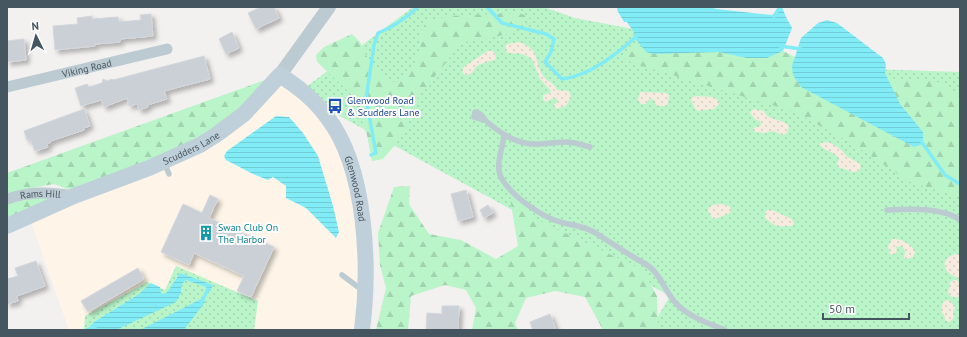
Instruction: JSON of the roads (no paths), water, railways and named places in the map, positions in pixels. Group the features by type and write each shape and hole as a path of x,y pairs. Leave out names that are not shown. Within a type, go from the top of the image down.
{"main road":[{"name":"Scudders Lane","path":"7,226 74,196 166,168 216,135 244,114 280,75"},
{"name":"Glenwood Road","path":"280,75 302,90 316,103 329,119 346,150 352,166 358,192 364,250 365,292 362,330"}],"street":[{"name":"Scudders Lane","path":"280,75 328,7"},
{"name":"Viking Road","path":"7,87 167,49"},
{"name":"Rams Hill","path":"7,199 20,195 47,192 74,196"}],"lane":[{"path":"485,120 511,139 532,144 567,142 590,147"},
{"path":"504,135 504,144 499,171 501,178 518,197 554,220 581,226 593,231 653,270 674,301 686,312 725,330"},
{"path":"887,210 930,210 948,214 960,220"},
{"path":"342,275 365,292"}],"water":[{"path":"617,7 709,7 772,15 776,13 780,7 782,7 792,28 783,51 767,58 747,58 719,52 653,54 646,52 633,36 635,34 627,22 624,22 617,10"},
{"path":"827,20 837,23 883,58 886,64 885,73 900,104 923,132 923,144 914,147 801,87 793,75 792,66 801,38 818,23"},
{"path":"276,116 289,117 303,133 318,156 339,232 336,238 306,208 286,198 286,186 273,177 268,180 253,174 226,160 224,156 227,151"},
{"path":"180,273 213,285 208,294 206,287 186,280 181,285 181,293 176,302 116,330 90,330 90,326 94,322 139,294 151,283 160,287 161,293 165,294"},
{"path":"203,298 205,302 184,330 140,330"}],"waterway":[{"path":"371,155 376,153 366,99 374,45 378,33 399,22 418,7"},
{"path":"487,7 502,23 546,34 554,39 551,52 545,62 562,79 593,69 613,56 638,35"},
{"path":"774,16 780,7"},
{"path":"780,46 801,49"},
{"path":"921,141 945,175 960,184"},
{"path":"201,303 208,289"},
{"path":"87,330 95,327"}],"place":[{"name":"Glenwood Road & Scudders Lane","path":"335,106"},
{"name":"Swan Club On The Harbor","path":"206,233"}]}
